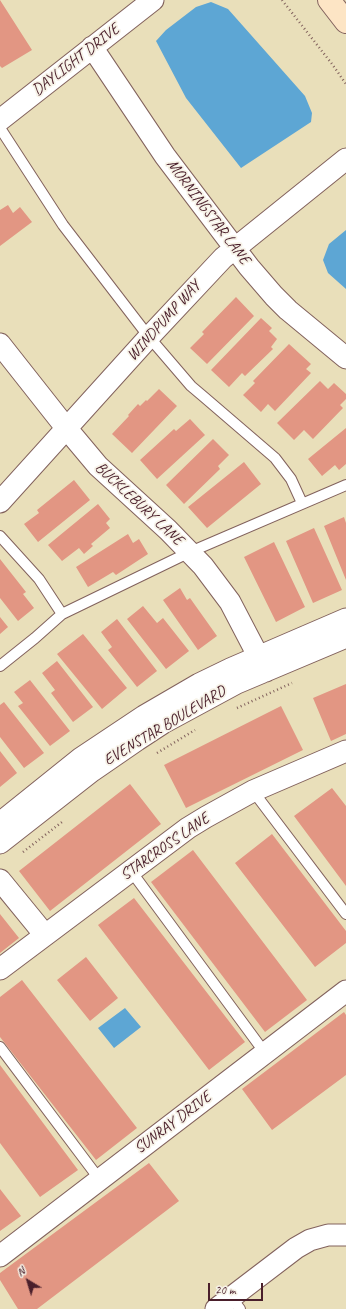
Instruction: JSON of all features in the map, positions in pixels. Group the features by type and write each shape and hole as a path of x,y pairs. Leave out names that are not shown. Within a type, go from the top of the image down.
{"main road":[{"path":"329,0 346,22"}],"street":[{"name":"DAYLIGHT DRIVE","path":"0,120 153,0"},
{"name":"MORNINGSTAR LANE","path":"92,48 165,156 235,248 274,296 288,310 346,358"},
{"name":"WINDPUMP WAY","path":"0,502 212,269 235,248 346,159"},
{"name":"BUCKLEBURY LANE","path":"0,344 67,430 98,466 168,530 190,552 216,582 230,602 262,663"},
{"name":"EVENSTAR BOULEVARD","path":"0,843 92,771 137,740 205,700 237,684 262,663 346,619"},
{"name":"EVENSTAR BOULEVARD","path":"0,823 81,758 144,716 199,684 346,637"},
{"name":"STARCROSS LANE","path":"0,969 194,824 253,791 346,751"},
{"path":"0,880 45,935"},
{"name":"SUNRAY DRIVE","path":"0,1256 346,991"},
{"path":"229,1305 296,1248 310,1240 328,1235 346,1235"}],"lane":[{"path":"0,128 62,225 149,337 200,393 226,418 275,458 291,479 302,503"},
{"path":"0,666 62,614 190,552 346,485"},
{"path":"0,536 39,579 51,595 62,614"},
{"path":"253,791 346,914"},
{"path":"131,871 265,1053"},
{"path":"0,1047 100,1180"}],"path":[{"path":"282,0 346,84"},
{"path":"233,709 298,681"},
{"path":"152,756 199,728"},
{"path":"20,855 68,817"}],"water":[{"path":"211,2 228,9 305,96 312,113 311,122 241,168 186,98 156,41 166,30 196,7"},
{"path":"346,230 346,289 328,273 323,260 329,244"},
{"path":"125,1008 141,1027 114,1048 98,1028"}],"building":[{"path":"0,0 32,50 2,68 0,66"},
{"path":"8,205 13,213 20,207 32,222 0,246 0,210"},
{"path":"236,297 254,316 207,364 190,348 204,334 202,332"},
{"path":"261,318 272,328 269,331 277,339 271,347 273,349 245,376 242,373 229,387 211,370"},
{"path":"289,344 311,364 306,369 311,373 275,411 268,404 261,412 243,395 255,383 253,381"},
{"path":"320,381 328,389 334,383 346,394 346,399 340,405 343,408 313,439 304,430 294,440 277,423"},
{"path":"159,389 177,406 132,453 112,434 138,404 140,406 146,400 147,401"},
{"path":"190,419 205,435 157,479 140,460 174,429 176,431"},
{"path":"346,428 346,464 339,470 335,465 322,476 308,459"},
{"path":"213,439 229,455 218,466 220,469 184,504 166,485"},
{"path":"244,462 261,484 207,528 188,507"},
{"path":"74,480 90,500 38,542 24,524 39,513 37,510"},
{"path":"98,504 110,519 106,523 110,528 91,544 93,546 84,554 79,548 62,561 48,545"},
{"path":"344,517 346,523 346,580 324,526"},
{"path":"314,528 342,590 313,603 286,541"},
{"path":"128,534 133,543 139,539 148,554 116,575 113,572 88,587 76,567"},
{"path":"274,542 305,607 276,622 244,557"},
{"path":"0,559 26,592 23,594 34,608 18,621 0,598"},
{"path":"180,588 187,600 190,598 217,636 198,650 163,600"},
{"path":"143,606 157,623 163,618 189,651 166,669 127,619"},
{"path":"0,617 8,627 0,634"},
{"path":"117,619 157,671 137,687 108,650 112,647 101,632"},
{"path":"83,634 127,688 102,709 57,654"},
{"path":"57,661 93,707 73,722 51,693 55,690 42,673"},
{"path":"30,680 70,731 50,746 18,706 23,703 14,692"},
{"path":"346,684 346,734 331,741 313,698"},
{"path":"4,702 44,753 24,768 0,737 0,705"},
{"path":"281,706 303,750 186,808 164,765"},
{"path":"0,751 17,773 0,787"},
{"path":"130,784 161,824 50,911 19,871"},
{"path":"332,788 346,806 346,886 294,816"},
{"path":"272,834 346,931 346,943 315,967 235,863"},
{"path":"193,850 307,1000 265,1032 151,882"},
{"path":"134,898 245,1042 209,1070 98,925"},
{"path":"0,914 19,938 0,953"},
{"path":"86,957 118,998 90,1021 57,980"},
{"path":"22,980 137,1128 96,1160 0,1037 0,997"},
{"path":"344,1012 346,1015 346,1075 272,1130 242,1089"},
{"path":"0,1065 78,1170 40,1197 0,1143"},
{"path":"149,1163 179,1201 37,1309 18,1309 0,1280 0,1273"},
{"path":"0,1189 21,1216 0,1231"}]}
